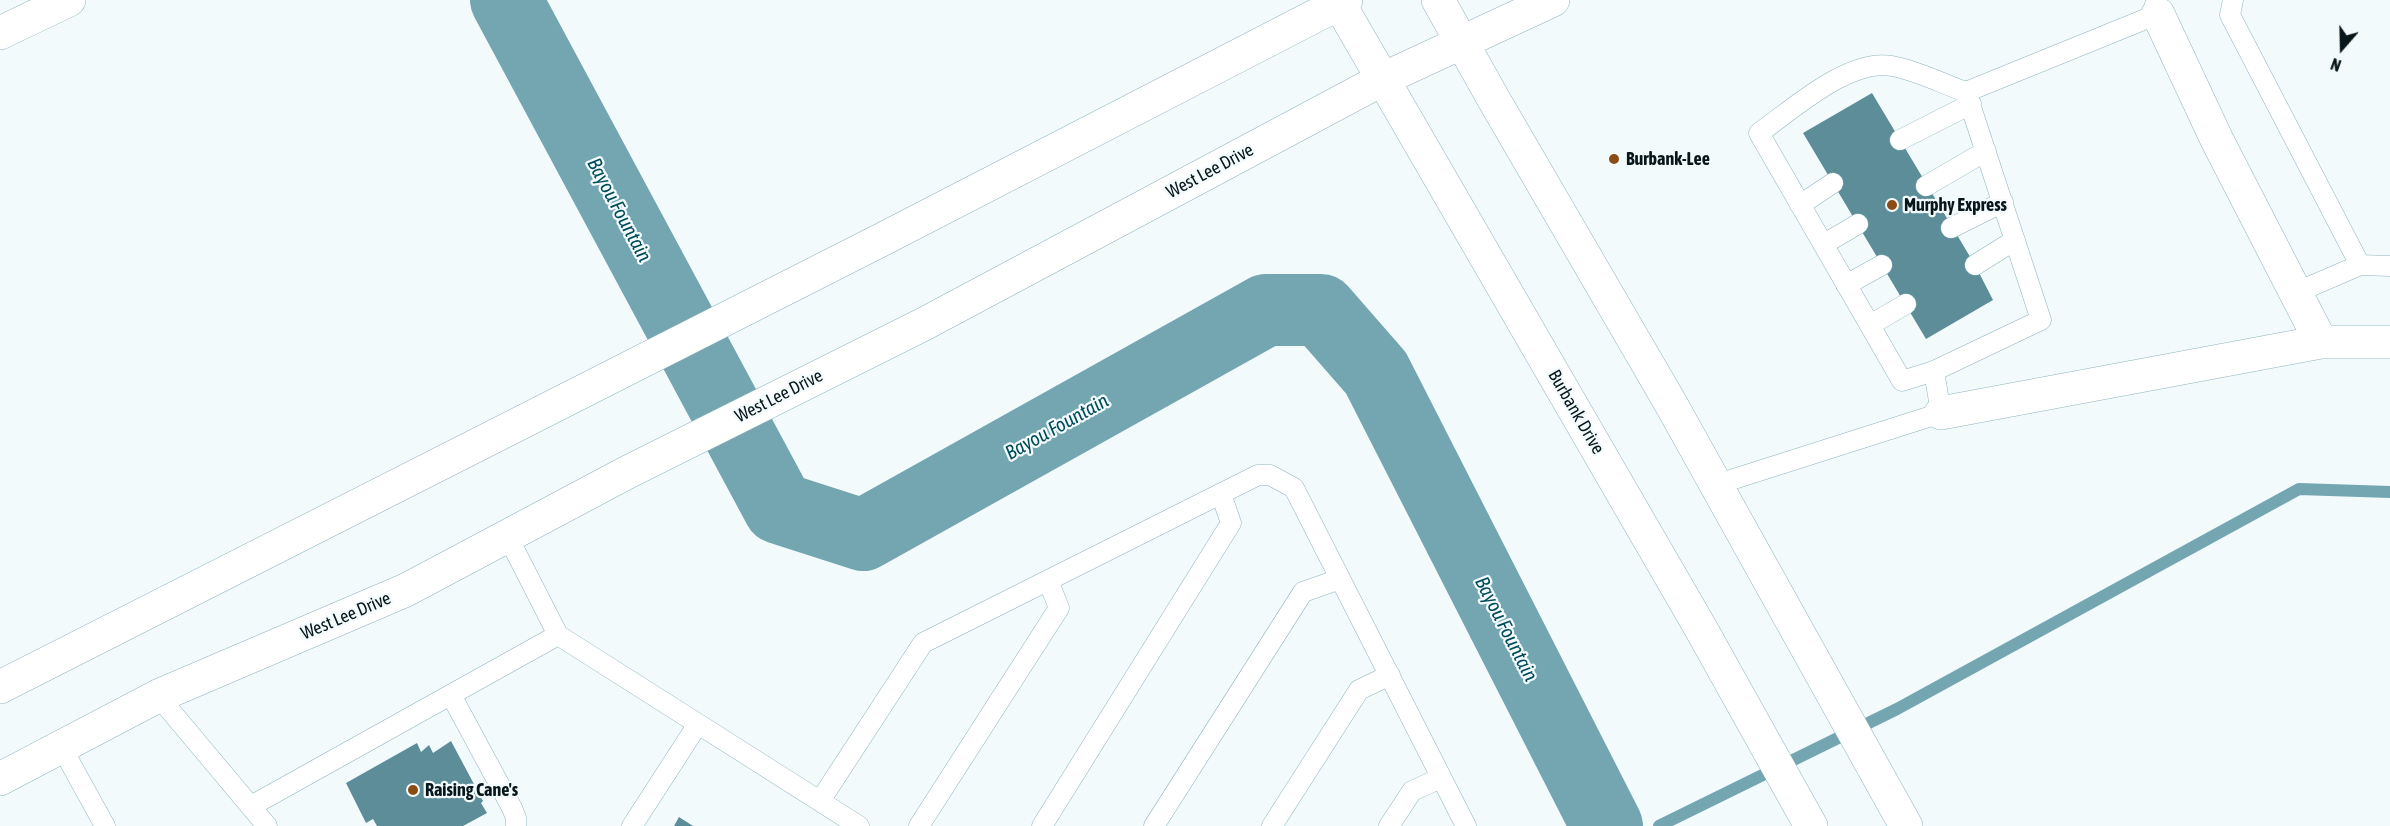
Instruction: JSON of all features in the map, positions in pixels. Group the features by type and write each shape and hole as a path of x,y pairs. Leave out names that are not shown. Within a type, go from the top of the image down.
{"main road":[{"path":"0,33 69,0"},
{"path":"1438,0 1498,109 1671,404 1906,826"},
{"name":"West Lee Drive","path":"0,779 158,696 406,590 626,473 924,324 1383,79 1553,0"},
{"path":"0,687 883,239 1340,1"},
{"name":"Burbank Drive","path":"1340,1 1700,627 1811,826"},
{"path":"2155,7 2217,140 2321,342"},
{"path":"1941,413 2321,342 2390,342"}],"lane":[{"path":"2233,0 2230,15 2360,265"},
{"path":"1900,140 1969,98 2155,7"},
{"path":"1891,66 1969,98 1986,151 2041,320 1934,371 1902,381 1759,133 1842,75 1865,67 1891,66"},
{"path":"1926,186 1986,151"},
{"path":"1800,205 1833,183"},
{"path":"1951,228 2002,202"},
{"path":"1824,244 1858,224"},
{"path":"1975,265 2015,240"},
{"path":"1846,285 1882,265"},
{"path":"2295,293 2360,265 2390,266"},
{"path":"1870,325 1906,304"},
{"path":"1715,485 1941,413 1934,371"},
{"path":"820,801 923,643 1258,475 1270,475 1294,488 1466,826"},
{"path":"1042,826 1231,523 1221,494"},
{"path":"508,537 558,635 859,826"},
{"path":"1154,826 1303,592 1340,579"},
{"path":"920,826 1059,608 1048,580"},
{"path":"251,806 558,635"},
{"path":"1272,826 1359,690 1389,675"},
{"path":"451,695 512,808 516,826"},
{"path":"158,696 267,826"},
{"path":"632,826 698,724"},
{"path":"62,748 105,826"},
{"path":"1389,826 1412,790 1441,778"}],"building":[{"name":"Murphy Express","path":"1872,93 1975,265 1993,300 1926,339 1803,133"},
{"name":"Raising Cane's","path":"451,741 487,813 463,826 377,826 373,819 366,823 346,783 417,743 421,752 429,745 433,753"},
{"path":"679,817 693,826 674,826"}],"waterway":[{"name":"Bayou Fountain","path":"506,0 779,508 863,535 1266,310 1321,310 1376,373 1607,826"},
{"path":"1659,826 1897,709 2299,489 2390,492"}],"place":[{"name":"Burbank-Lee","path":"1614,159"},
{"name":"Murphy Express","path":"1892,205"},
{"name":"Raising Cane's","path":"413,790"}]}
